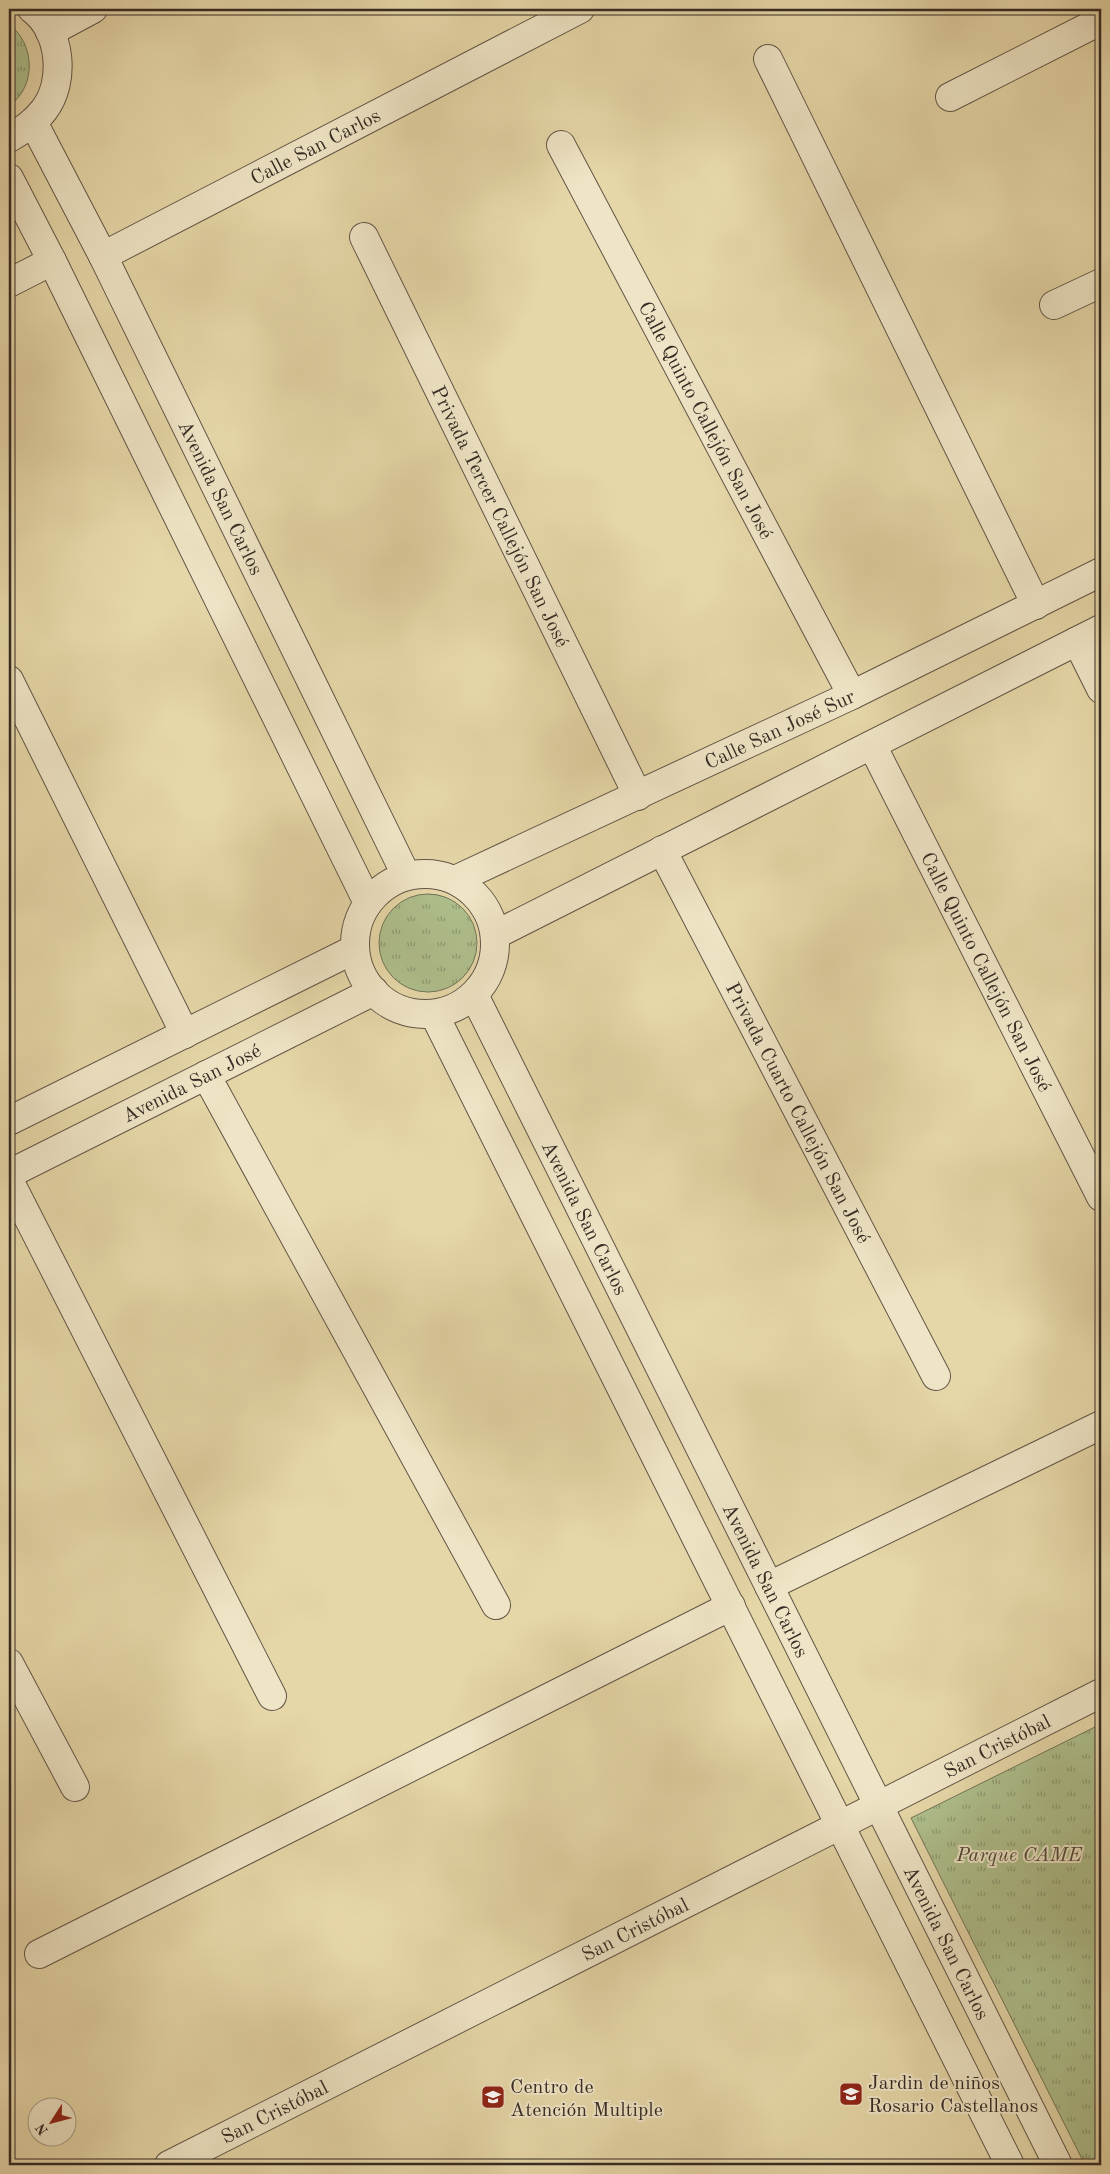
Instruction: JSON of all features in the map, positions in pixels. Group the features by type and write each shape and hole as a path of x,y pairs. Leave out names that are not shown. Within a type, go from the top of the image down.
{"street":[{"path":"9,138 28,128 46,108 56,84 58,58 50,32 32,9"},
{"path":"50,32 93,9"},
{"name":"Calle San Carlos","path":"103,256 580,9"},
{"path":"950,97 1094,24"},
{"path":"768,59 1036,605"},
{"name":"Avenida San Carlos","path":"33,122 103,256 406,876"},
{"name":"Calle Quinto Callejón San José","path":"560,145 852,695"},
{"path":"9,178 52,261 368,903"},
{"name":"Privada Tercer Callejón San José","path":"364,237 638,796"},
{"path":"9,283 52,261"},
{"path":"1054,305 1101,283"},
{"name":"Calle San José Sur","path":"455,880 852,695 1101,572"},
{"path":"495,935 1101,630"},
{"path":"1077,642 1101,689"},
{"path":"9,680 185,1034"},
{"name":"Calle Quinto Callejón San José","path":"872,745 1101,1197"},
{"name":"Privada Cuarto Callejón San José","path":"662,850 936,1376"},
{"path":"431,873 455,880 475,894 488,913 495,935 494,957 487,978 474,995 455,1007 434,1014 412,1012 391,1005 374,992 362,973 355,949 357,925 368,903 385,886 406,876 431,873"},
{"path":"9,1121 355,949"},
{"name":"Avenida San José","path":"9,1174 374,992"},
{"name":"Avenida San Carlos","path":"474,995 1058,2165"},
{"path":"434,1014 1010,2165"},
{"path":"206,1075 496,1605"},
{"path":"9,1180 272,1696"},
{"path":"769,1586 1101,1425"},
{"path":"39,1954 731,1606"},
{"path":"9,1663 76,1787"},
{"name":"San Cristóbal","path":"169,2165 1101,1693"}],"green space":[{"path":"9,24 18,32 24,42 28,53 29,65 28,77 24,88 18,98 9,106"},
{"path":"428,894 447,897 463,908 474,924 477,943 474,962 463,978 447,989 428,992 409,989 393,978 382,962 379,943 382,924 393,908 409,897"},
{"name":"Parque CAME","path":"1101,1724 1101,2165 1085,2165 911,1818"}],"place":[{"name":"Jardin de niños Rosario Castellanos","path":"851,2094"},
{"name":"Centro de Atención Multiple","path":"493,2097"}]}
